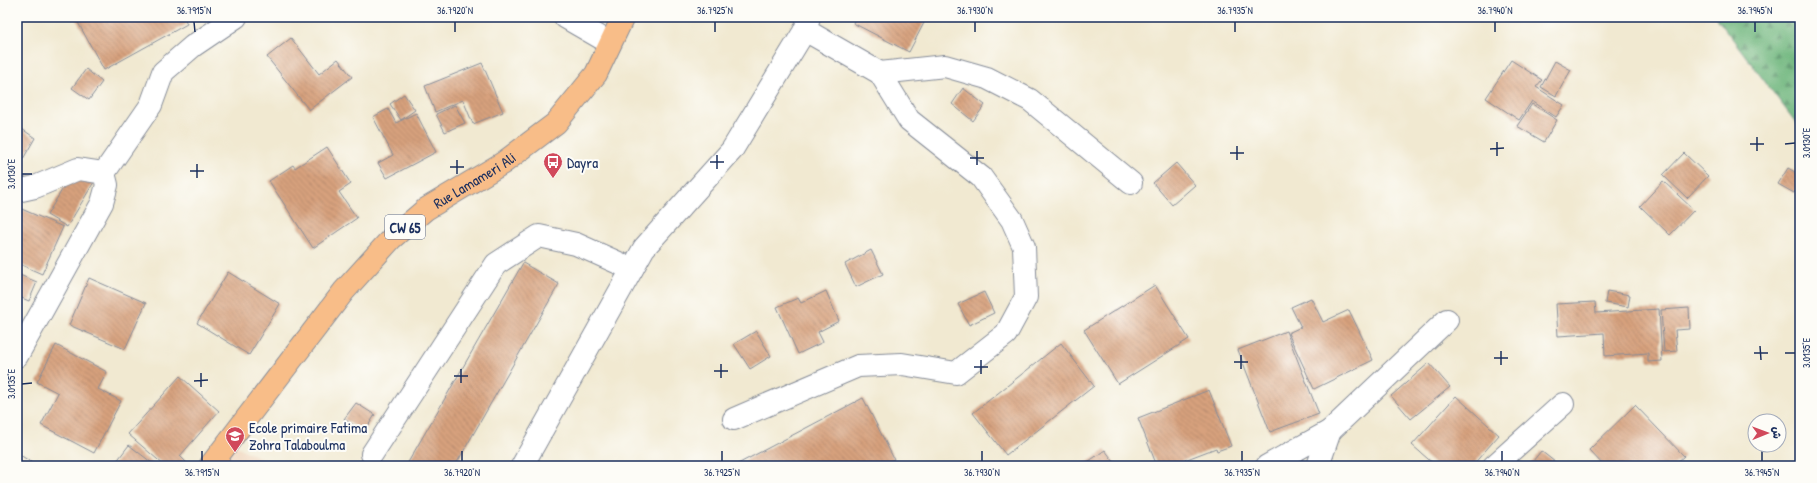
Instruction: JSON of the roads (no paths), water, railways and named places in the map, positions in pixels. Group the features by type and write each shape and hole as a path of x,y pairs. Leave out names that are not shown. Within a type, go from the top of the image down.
{"main road":[{"name":"Rue Lamameri Ali","path":"210,466 344,291 391,239 426,209 503,163 556,123 596,74 623,17"}],"street":[{"path":"17,356 102,204 107,185 104,173 151,105 163,72 193,46 236,17"},
{"path":"565,17 610,43"},
{"path":"522,466 644,248 732,150 807,24 880,73 909,120 981,177 1012,220 1024,247 1026,297 1006,334 956,373 902,364 858,366 734,419"},
{"path":"880,73 945,66 987,78 1030,100 1131,183"},
{"path":"17,191 35,187 78,169 104,173"},
{"path":"372,454 496,264 539,236 576,244 632,269"},
{"path":"1267,466 1330,430 1447,320"},
{"path":"1494,466 1563,404"},
{"path":"1318,466 1330,430"}],"place":[{"name":"Dayra","path":"553,179"},
{"name":"Ecole primaire Fatima Zohra Talaboulma","path":"235,453"}]}
